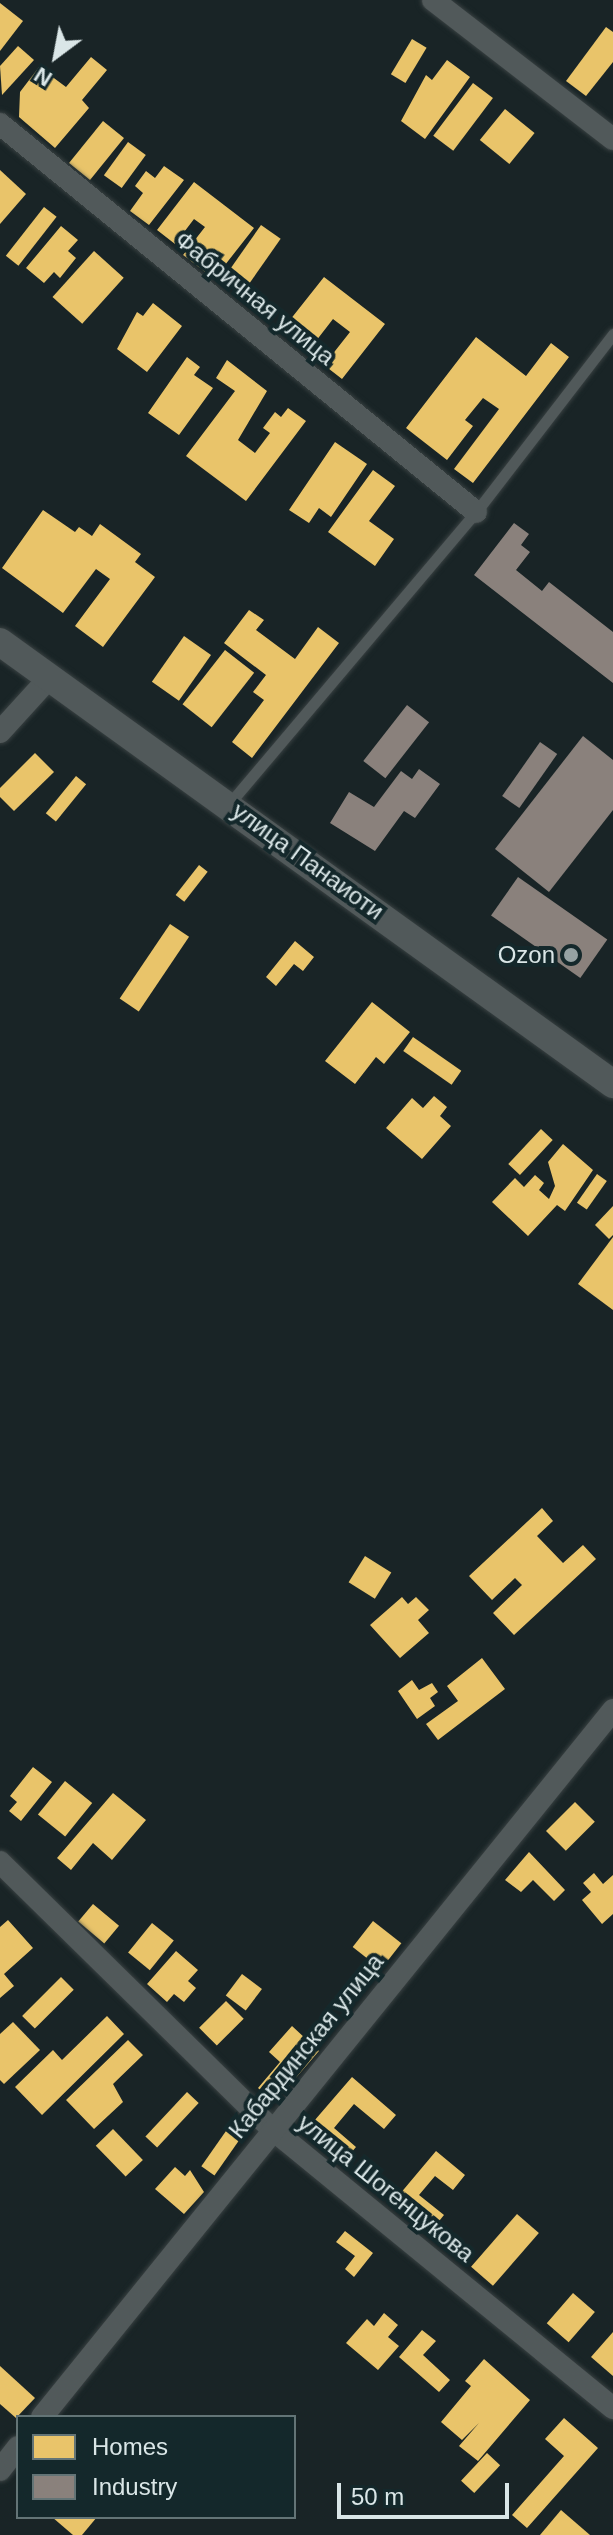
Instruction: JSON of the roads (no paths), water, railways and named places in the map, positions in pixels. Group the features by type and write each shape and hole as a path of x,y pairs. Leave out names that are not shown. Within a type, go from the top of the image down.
{"street":[{"path":"433,0 613,139"},
{"name":"Фабричная улица","path":"0,124 476,512"},
{"name":"улица Панаиоти","path":"0,642 229,804 613,1084"},
{"path":"0,732 50,677"},
{"name":"Кабардинская улица","path":"44,2415 613,1710"},
{"name":"улица Шогенцукова","path":"0,1862 272,2129 613,2408"},
{"path":"0,2470 16,2450"}],"lane":[{"path":"229,804 476,512 613,334"}],"place":[{"name":"Ozon","path":"571,955"}]}
